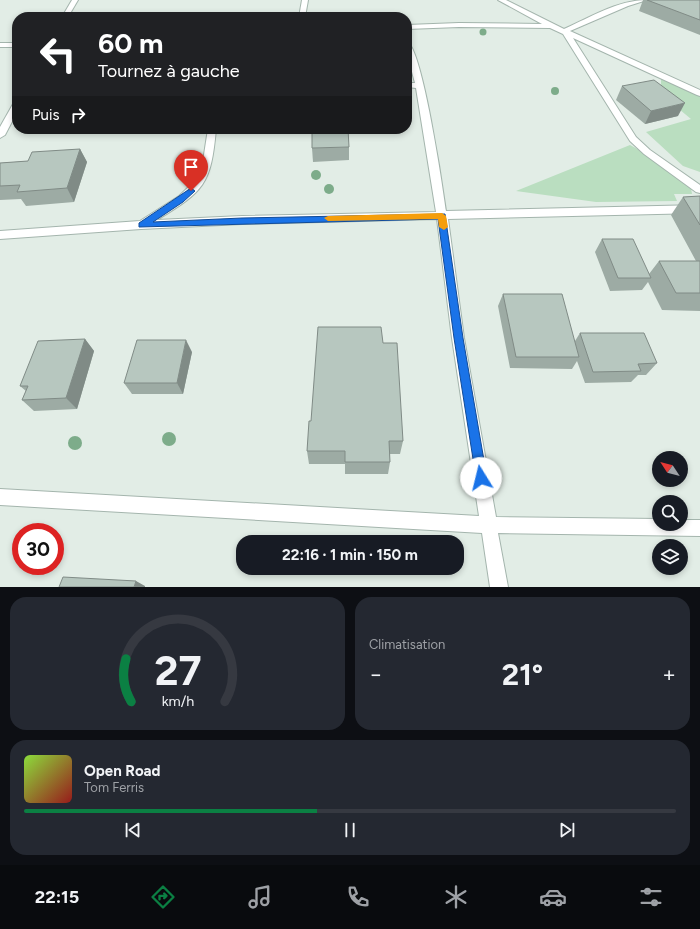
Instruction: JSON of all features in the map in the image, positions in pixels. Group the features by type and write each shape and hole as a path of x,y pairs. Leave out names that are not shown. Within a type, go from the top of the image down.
{"street":[{"path":"68,12 75,0"},
{"path":"303,12 305,0"},
{"path":"501,0 552,26 700,93"},
{"path":"565,31 626,4 644,0"},
{"path":"412,27 459,25 552,26"},
{"path":"565,31 632,139 647,152 700,190"},
{"path":"0,45 12,45"},
{"path":"412,56 420,86 442,216 458,338 499,587"},
{"path":"412,85 420,86"},
{"path":"0,135 12,113"},
{"path":"142,225 181,200 201,182 206,168 211,134"},
{"path":"0,235 242,220 700,209"},
{"path":"0,496 489,525 700,528"}],"green space":[{"path":"661,72 700,90 700,172 683,166 646,132 691,119 661,94"},
{"path":"630,145 689,177 692,194 674,194 677,201 596,202 516,191"}],"building":[{"path":"647,0 700,0 700,20"},
{"path":"654,80 685,103 651,111 622,86"},
{"path":"312,134 348,134 349,147 312,148"},
{"path":"80,149 67,188 17,192 20,185 0,186 0,163 28,161 32,152"},
{"path":"700,196 700,225 683,197"},
{"path":"602,239 633,239 651,278 618,278"},
{"path":"659,261 700,261 700,293 676,293"},
{"path":"503,294 562,294 579,357 516,357"},
{"path":"318,327 381,327 383,343 397,343 403,441 389,441 390,462 345,462 345,451 307,451 309,421 311,421"},
{"path":"580,333 644,333 657,363 638,364 641,371 593,372"},
{"path":"85,339 66,398 22,400 28,386 20,386 38,341"},
{"path":"137,340 186,340 177,383 124,383"},
{"path":"63,577 136,581 134,587 59,587"}],"slow traffic":[{"path":"328,218 442,216 444,227"}],"route":[{"path":"191,191 181,200 142,225 242,220 442,216 458,338 481,478"}]}
